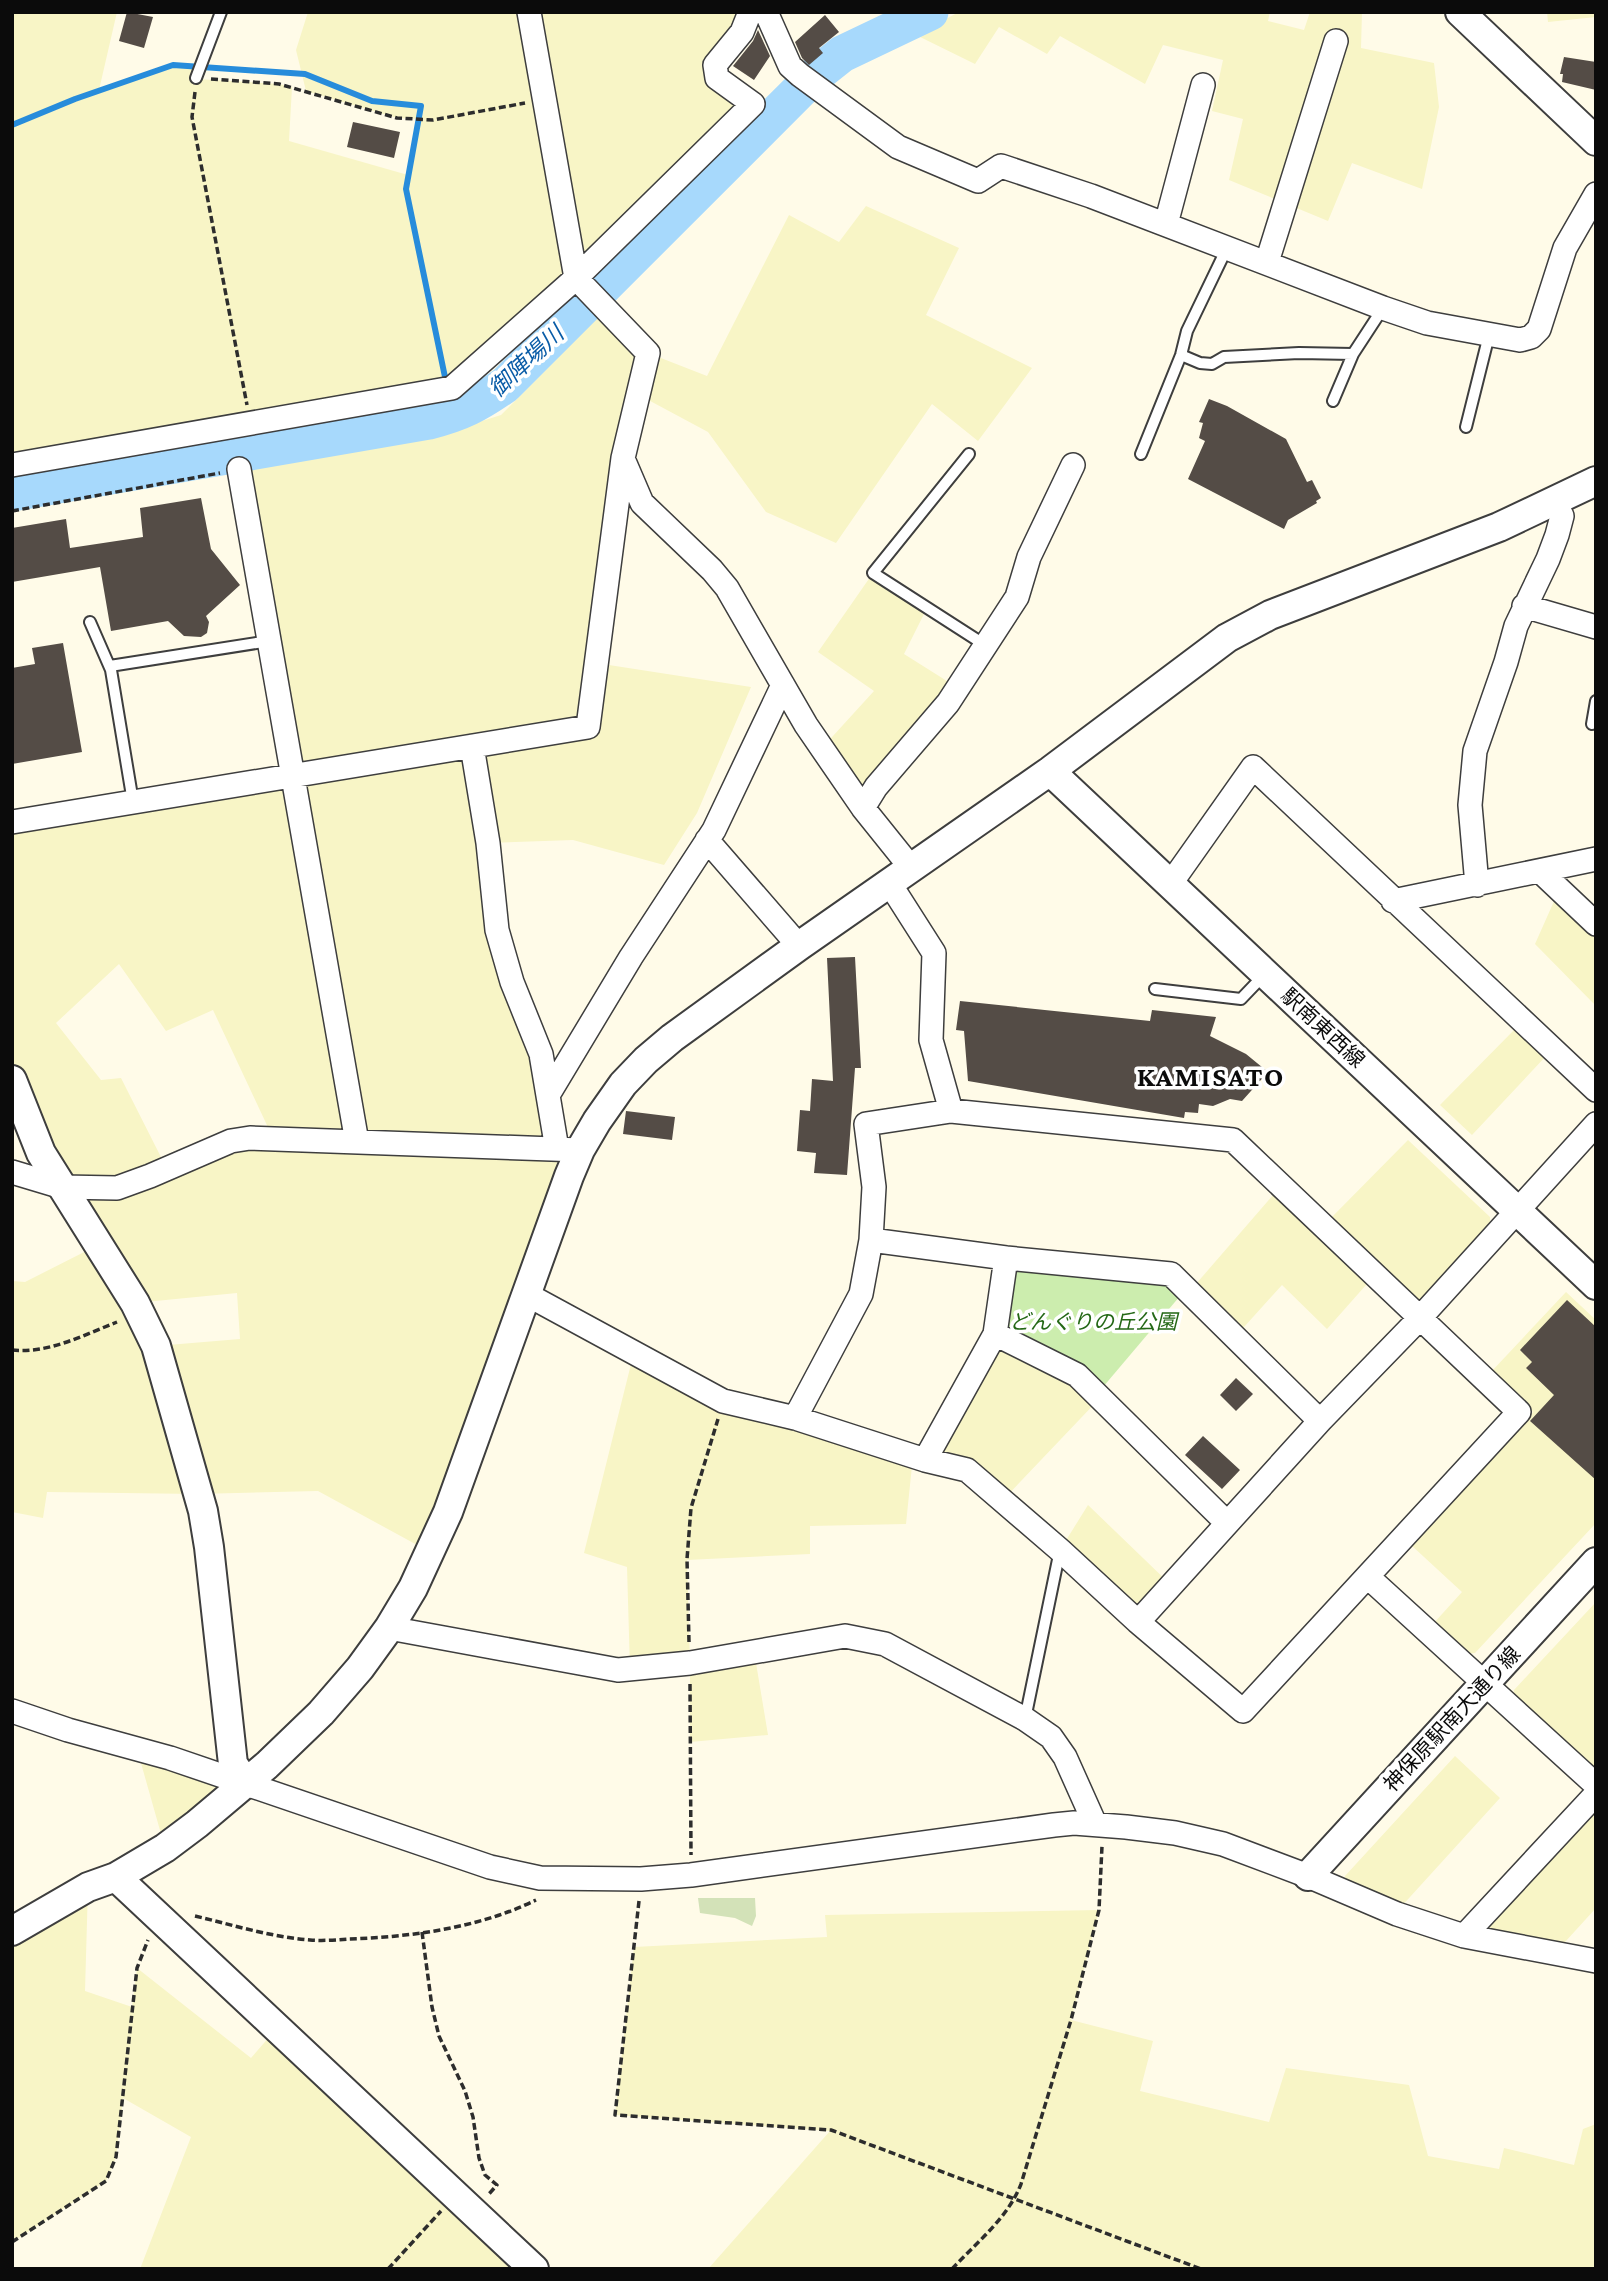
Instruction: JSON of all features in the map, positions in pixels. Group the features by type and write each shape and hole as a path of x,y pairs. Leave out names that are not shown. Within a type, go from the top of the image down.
{"street":[{"path":"12,822 588,727 623,458 648,353 579,281 529,12"},
{"path":"12,465 452,388 579,281 753,104 717,78 715,65 742,32 750,12"},
{"path":"766,12 790,66 898,147 978,181 1001,166 1091,196 1427,323 1520,340 1531,337 1539,329 1565,248 1596,194"},
{"path":"1460,12 1596,141"},
{"path":"1267,262 1336,41"},
{"path":"1166,225 1203,85"},
{"path":"623,458 642,503 712,570 727,588 806,725 863,808 901,876 934,953 931,1040 951,1111"},
{"path":"863,808 876,788 948,703 1017,597 1030,557 1073,465"},
{"path":"239,469 357,1142"},
{"path":"12,1931 88,1886 116,1877 165,1848 247,1784 321,1713 360,1668 413,1588 448,1512 526,1294 569,1149 597,1121 623,1084 646,1060 672,1038 799,946 1050,771 1198,658 1238,632 1270,615 1432,555 1555,502 1596,481"},
{"path":"1478,885 1470,805 1475,751 1524,607 1557,535 1562,516 1555,502"},
{"path":"1524,607 1596,627"},
{"path":"548,1095 631,957 707,841 783,685"},
{"path":"472,746 488,843 497,930 512,982 541,1054 548,1095 569,1149"},
{"path":"1171,883 1253,767 1596,1090"},
{"name":"駅南東西線","path":"1050,771 1596,1285"},
{"path":"707,841 799,946"},
{"path":"1393,901 1596,859"},
{"path":"1541,872 1596,924"},
{"path":"12,1080 41,1153 140,1312 156,1346 202,1510 209,1547 233,1764 247,1784"},
{"path":"526,1294 723,1401 795,1419 925,1460 967,1470 1243,1711 1519,1412 1233,1140 951,1111 866,1124 874,1187 871,1240 861,1294 795,1419"},
{"path":"1139,1622 1320,1421 1419,1319 1596,1124"},
{"path":"12,1172 62,1187 117,1188 231,1141 250,1138 569,1149"},
{"path":"871,1240 1006,1258 1171,1274 1320,1421"},
{"path":"925,1460 995,1334 1006,1258"},
{"path":"995,1334 1077,1375 1227,1523"},
{"name":"神保原駅南大通り線","path":"1308,1876 1596,1562"},
{"path":"1368,1577 1596,1785"},
{"path":"389,1628 618,1670 690,1663 845,1636 885,1644 1025,1719 1051,1737 1065,1757 1095,1824"},
{"path":"12,1711 68,1730 170,1758 490,1867 540,1878 641,1879 691,1875 1054,1825 1095,1824 1175,1833 1223,1844 1377,1906 1464,1936 1596,1961"},
{"path":"1464,1936 1596,1794"},
{"path":"116,1877 534,2269"}],"lane":[{"path":"196,78 221,12"},
{"path":"1141,453 1181,355 1187,331 1227,248"},
{"path":"1333,401 1353,354 1383,308"},
{"path":"1466,427 1489,335"},
{"path":"1181,355 1200,363 1212,364 1224,357 1353,354"},
{"path":"969,454 873,573 985,645"},
{"path":"90,622 110,666 133,802"},
{"path":"110,666 270,641"},
{"path":"1592,724 1596,701"},
{"path":"1155,989 1241,999 1265,974"},
{"path":"1025,1719 1060,1550"}],"path":[{"path":"250,424 192,117 196,78 279,83 397,118 433,120 545,100"},
{"path":"12,511 239,469"},
{"path":"12,1350 25,1351 59,1345 140,1312"},
{"path":"691,1875 687,1559 691,1508 723,1401"},
{"path":"951,2269 1015,2198 1071,2020 1099,1910 1102,1842 1095,1824"},
{"path":"12,2242 106,2181 116,2157 137,1968 158,1915 188,1915 312,1941 376,1939 422,1933 510,1913 548,1893 562,1879"},
{"path":"641,1879 615,2115 831,2130 1201,2269"},
{"path":"388,2269 465,2204 497,2185 485,2175 465,2091 439,2036 432,2007 422,1933"}],"shaded area":[{"path":"12,12 117,12 99,90 173,65 200,66 197,79 292,87 289,141 408,175 419,119 397,118 306,91 296,50 308,12 750,12 715,65 753,104 452,388 12,465"},
{"path":"959,12 1270,12 1268,21 1304,30 1310,12 1362,12 1361,48 1434,63 1439,107 1422,189 1352,163 1328,221 1229,180 1243,119 1212,111 1223,60 1163,45 1145,84 1060,36 1047,54 999,27 975,64 916,35"},
{"path":"1547,12 1596,12 1596,17 1548,22"},
{"path":"866,206 959,248 926,315 1032,368 978,441 932,404 836,543 766,512 708,432 639,395 596,663 751,687 697,813 664,865 573,840 488,843 557,1149 580,1150 430,1552 318,1491 198,1494 47,1492 43,1518 12,1512 12,1281 25,1282 98,1245 12,1080 12,816 293,775 239,469 444,433 501,415 606,309 648,353 707,376 789,215 839,242","holes":["119,964 166,1031 213,1010 273,1138 167,1169 121,1078 101,1080 56,1023","237,1293 240,1339 156,1346 135,1303"]},
{"path":"873,573 927,608 904,654 958,688 863,808 822,748 874,691 818,652"},
{"path":"1559,890 1596,924 1596,1006 1535,944"},
{"path":"1517,1027 1547,1055 1472,1135 1440,1105"},
{"path":"1408,1140 1490,1217 1490,1226 1423,1300 1414,1300 1329,1220"},
{"path":"1281,1186 1374,1276 1327,1329 1282,1285 1235,1337 1189,1292"},
{"path":"1566,1292 1596,1320 1596,1523 1475,1653 1465,1654 1433,1624 1462,1592 1411,1545 1533,1412 1491,1372"},
{"path":"995,1334 1100,1398 1003,1500 925,1460"},
{"path":"634,1352 723,1401 913,1456 906,1524 810,1526 810,1554 687,1560 690,1663 630,1669 627,1567 584,1553"},
{"path":"1088,1505 1171,1585 1138,1622 1060,1550"},
{"path":"1596,1602 1596,1772 1513,1695 1514,1690"},
{"path":"754,1651 768,1735 690,1742 690,1663"},
{"path":"137,1749 247,1784 165,1848"},
{"path":"1455,1756 1500,1798 1400,1908 1346,1886 1345,1876"},
{"path":"1596,1805 1596,1908 1555,1953 1464,1936"},
{"path":"88,1887 85,1991 132,2007 137,1968 251,2058 277,2028 534,2269 140,2269 191,2137 123,2098 116,2157 106,2181 12,2242 12,1931"},
{"path":"1099,1910 1071,2020 1153,2041 1140,2091 1269,2122 1286,2068 1409,2085 1428,2156 1499,2169 1504,2148 1574,2165 1583,2129 1596,2124 1596,2269 708,2269 830,2131 615,2115 634,1947 827,1937 825,1915"}],"green space":[{"name":"どんぐりの丘公園","path":"1018,1265 1167,1283 1180,1296 1103,1387 1003,1329 1009,1271"},
{"path":"698,1898 755,1898 756,1916 752,1926 735,1918 700,1913"}],"building":[{"path":"127,12 153,17 144,48 119,41"},
{"path":"825,15 839,32 819,48 823,53 809,65 802,58 795,42"},
{"path":"758,30 770,56 754,80 733,66 753,41"},
{"path":"1564,57 1596,62 1596,90 1562,82 1563,74 1560,74"},
{"path":"353,122 400,132 394,158 347,147"},
{"path":"1209,399 1286,439 1307,482 1312,480 1321,498 1288,520 1284,529 1188,479 1205,441 1199,438 1203,423 1199,422"},
{"path":"201,498 211,549 240,585 206,616 209,622 207,633 201,637 184,636 168,621 111,631 100,567 12,582 12,528 66,519 70,548 143,537 140,508"},
{"path":"63,643 82,752 12,764 12,668 35,664 32,648"},
{"path":"855,957 861,1068 855,1068 847,1175 814,1173 816,1153 797,1151 800,1110 810,1111 812,1079 833,1081 827,958"},
{"path":"960,1001 1150,1021 1152,1010 1216,1017 1210,1036 1246,1054 1268,1072 1242,1101 1230,1099 1213,1106 1199,1104 1198,1113 1185,1112 1184,1118 968,1081 964,1031 956,1030"},
{"path":"626,1111 675,1117 672,1140 623,1134"},
{"path":"1567,1300 1596,1327 1596,1480 1530,1421 1554,1395 1526,1368 1532,1362 1520,1350"},
{"path":"1236,1378 1253,1394 1236,1411 1220,1395"},
{"path":"1203,1436 1240,1470 1222,1489 1185,1455"}],"waterway":[{"name":"御陣場川","path":"12,493 429,421 478,403 505,385 813,77 842,54 930,12"},
{"path":"12,125 75,99 173,65 305,74 372,101 421,106 406,189 445,377"},
{"path":"452,400 456,414"}],"district":[{"name":"KAMISATO","path":"1211,1076"}]}
